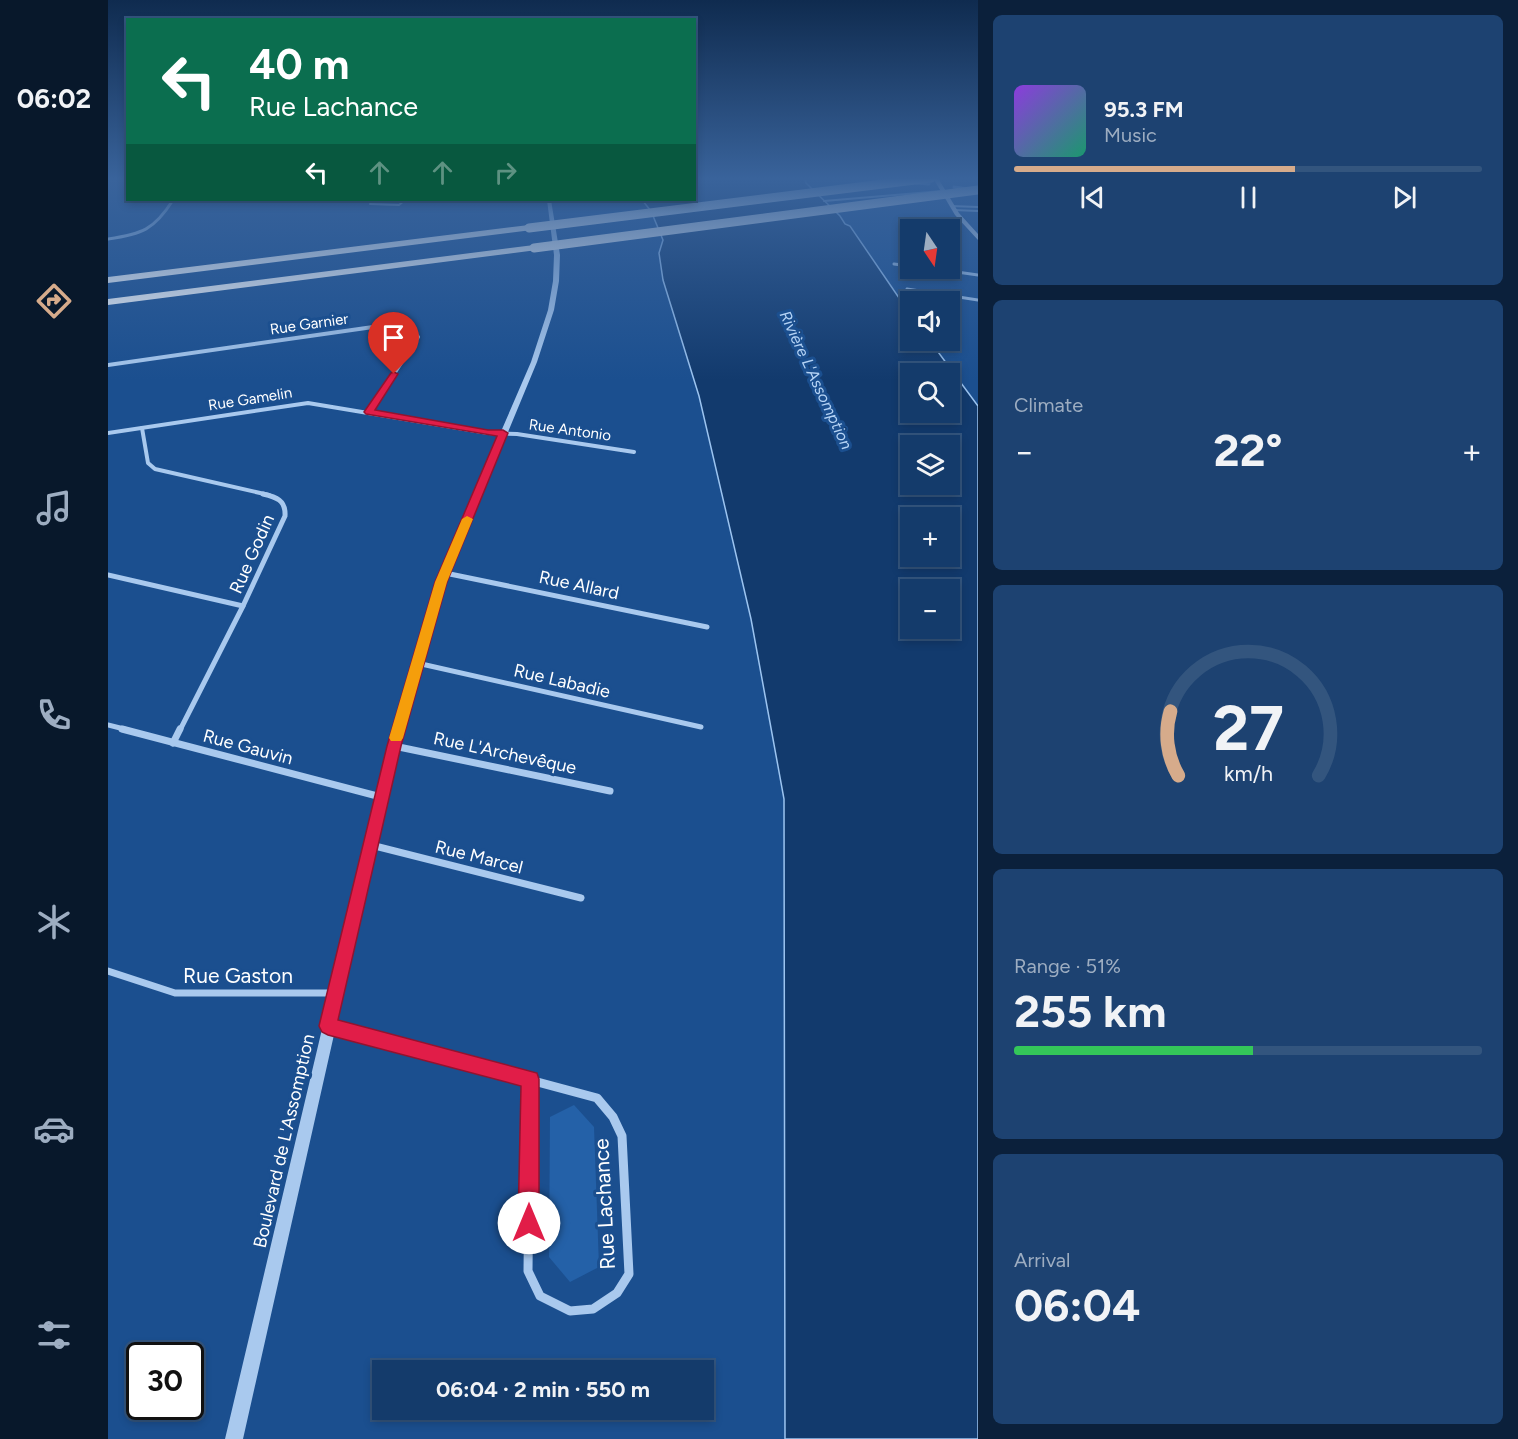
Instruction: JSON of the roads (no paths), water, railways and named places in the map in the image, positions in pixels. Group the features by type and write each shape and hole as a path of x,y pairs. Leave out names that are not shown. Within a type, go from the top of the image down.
{"highway":[{"path":"108,275 382,245"},
{"path":"108,303 556,245"},
{"path":"108,280 298,255"}],"street":[{"name":"Boulevard de L'Assomption","path":"234,1439 394,746 445,573 542,342 552,304 557,255 556,245"},
{"path":"894,264 900,265"},
{"path":"960,272 978,275"},
{"path":"908,289 978,300"},
{"name":"Rue Garnier","path":"108,364 387,325 413,328 417,331 418,337 369,412"},
{"name":"Rue Gamelin","path":"108,433 295,404 320,404 488,433 503,433"},
{"name":"Rue Godin","path":"142,428 148,463 155,469 276,497 284,503 285,516 243,606 173,743"},
{"name":"Rue Antonio","path":"503,433 634,452"},
{"name":"Rue Allard","path":"445,573 707,627"},
{"path":"108,575 243,606"},
{"name":"Rue Labadie","path":"417,663 701,727"},
{"name":"Rue Gauvin","path":"108,725 381,797"},
{"name":"Rue L'Archevêque","path":"394,746 610,790"},
{"name":"Rue Marcel","path":"370,845 581,898"},
{"name":"Rue Gaston","path":"108,971 176,993 336,993"},
{"name":"Rue Lachance","path":"328,1026 530,1079 597,1098 612,1117 622,1136 629,1274 617,1293 593,1309 570,1311 540,1296 528,1271 530,1079"}],"water":[{"name":"Rivière L'Assomption","path":"661,245 863,245 900,299 900,351 937,351 946,363 900,363 900,423 960,423 960,382 978,406 978,1439 785,1439 784,799 751,619 699,396 663,280 659,253"}]}
